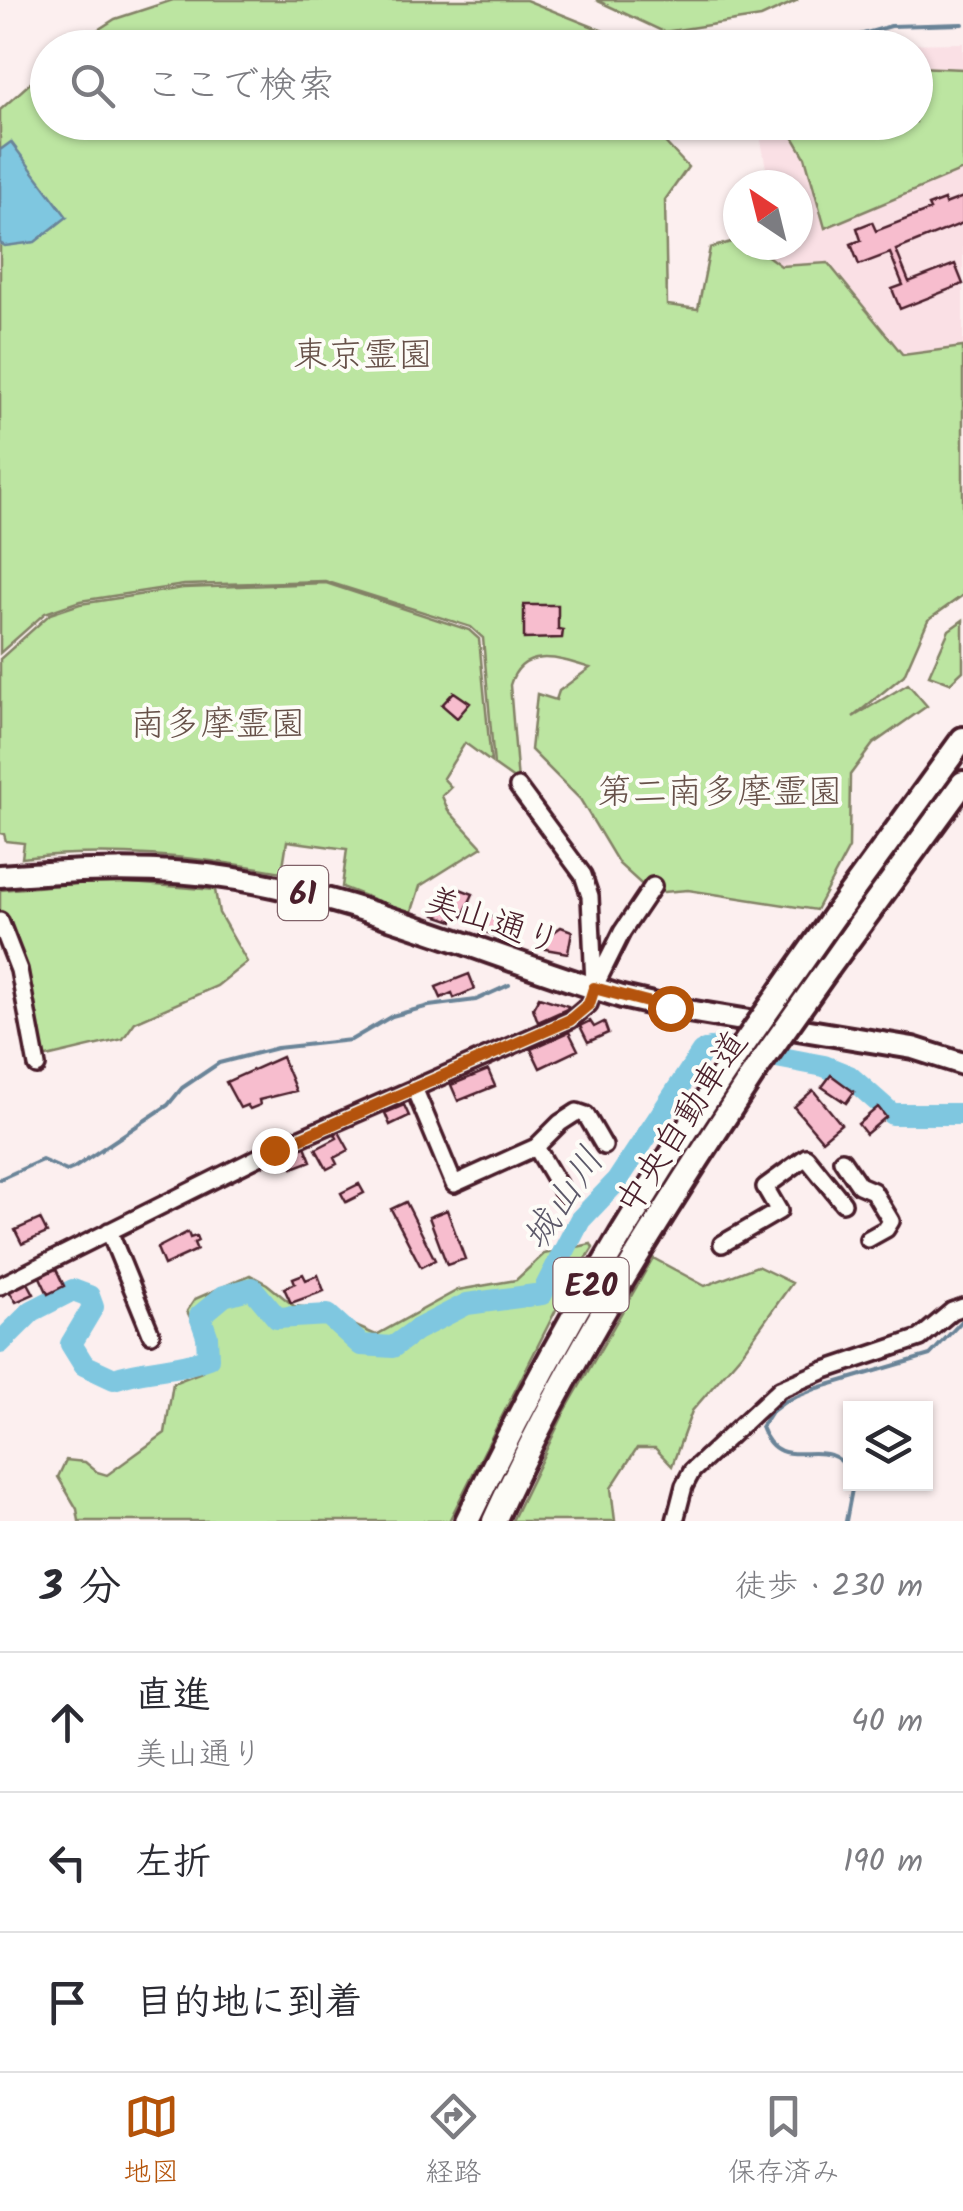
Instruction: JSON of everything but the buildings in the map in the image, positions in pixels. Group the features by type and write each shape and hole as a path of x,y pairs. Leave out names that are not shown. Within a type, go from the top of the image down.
{"highway":[{"name":"中央自動車道","path":"494,1521 586,1340 744,1066 837,912 963,739"},
{"name":"中央自動車道","path":"467,1521 512,1427 581,1301 682,1137 828,968 963,783"}],"main road":[{"name":"美山通り","path":"0,876 73,870 154,870 266,884 337,902 594,988 670,1008 913,1048 963,1064"}],"street":[{"path":"518,787 583,875 590,896 594,988"},
{"path":"0,1286 274,1150 570,1020 589,1004 635,910 653,886"},
{"path":"0,921 19,970 36,1066"},
{"path":"414,1088 454,1184 536,1147 577,1112 586,1114 604,1146"},
{"path":"536,1147 565,1196"},
{"path":"722,1244 779,1211 765,1187 806,1157 843,1204"},
{"path":"842,1160 860,1185 873,1191 890,1221 886,1229 868,1240"},
{"path":"109,1231 151,1334"},
{"path":"675,1521 692,1471 780,1389 911,1342 963,1307"}],"shaded area":[{"path":"933,43 963,43 963,347 903,355 828,263 781,266 773,260 813,260 813,170 766,170 761,140 933,140"}],"green space":[{"path":"173,0 526,0 601,30 98,30 115,19"},
{"path":"596,0 798,0 761,17 660,30"},
{"path":"933,68 963,69 963,170 825,228 813,185 813,170 809,170 795,140 933,140"},
{"name":"東京霊園","path":"30,83 30,140 663,140 688,167 665,200 667,305 698,309 710,248 723,244 723,260 773,260 781,266 828,263 903,355 963,347 963,595 928,620 904,675 853,717 908,684 927,706 873,744 850,775 849,848 816,910 688,890 651,893 619,864 580,799 531,750 537,694 556,700 559,691 590,668 544,658 523,664 516,672 510,685 518,782 494,765 483,638 471,627 325,581 184,585 80,601 45,613 0,653 0,110"},
{"name":"南多摩霊園","path":"326,583 469,630 479,639 491,762 465,743 443,778 451,787 442,796 448,810 482,847 420,886 411,914 342,887 347,849 287,841 282,872 152,855 22,858 24,843 6,841 0,833 0,659 50,614 80,604 183,588"},
{"path":"963,620 963,671 950,683 929,675 949,630"},
{"path":"108,881 215,890 219,913 247,962 217,986 135,1022 123,1039 34,1060 0,921 0,890"},
{"path":"591,1244 593,1248 566,1290 449,1521 79,1521 77,1509 58,1477 66,1460 85,1462 107,1475 165,1433 173,1383 202,1372 202,1342 187,1311 195,1299 250,1275 294,1306 315,1308 376,1335 458,1290 516,1280 544,1254"},
{"path":"653,1258 705,1286 757,1266 792,1283 742,1353 692,1411 672,1466 655,1448 637,1448 611,1488 615,1521 512,1521 564,1413"}],"water":[{"path":"11,142 67,217 35,242 5,246 0,243 0,150"}],"waterway":[{"path":"877,30 891,26 963,24"},
{"path":"0,1179 42,1160 67,1171 74,1168 168,1105 182,1088 219,1063 277,1048 351,1040 392,1016 476,1000 509,985"},
{"path":"700,1043 708,1049"},
{"name":"城山川","path":"0,1343 32,1311 73,1290 89,1296 93,1307 71,1344 84,1365 114,1379 208,1358 207,1336 200,1316 224,1296 252,1288 277,1318 328,1315 361,1345 393,1347 416,1330 467,1304 542,1294 580,1220 617,1181 702,1052 719,1046 824,1066 849,1076 892,1114 963,1114"},
{"path":"843,1464 828,1454 780,1450 761,1427 770,1413 786,1401 930,1355 963,1320"},
{"path":"846,1521 852,1491"}],"route":[{"path":"274,1150 570,1020 589,1004 594,988 670,1008"}],"park label":[{"name":"第二南多摩霊園","path":"720,791"}]}
